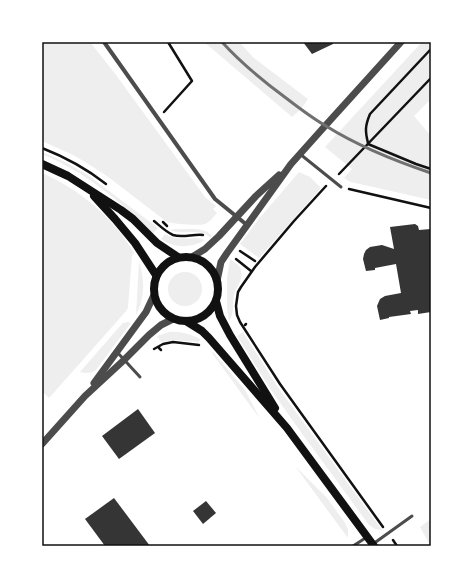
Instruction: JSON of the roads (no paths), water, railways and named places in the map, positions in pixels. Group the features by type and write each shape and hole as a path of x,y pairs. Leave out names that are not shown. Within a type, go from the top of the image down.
{"main road":[{"path":"42,164 68,176 121,210 157,243 178,257"},
{"path":"86,187 135,243 156,275"},
{"path":"178,257 192,257 201,260 214,273 218,291 216,301 209,312 198,319 186,321 173,319 164,313 157,305 153,285 156,275 161,267 169,261 178,257"},
{"path":"216,301 220,316 230,335 286,428"},
{"path":"186,321 202,331 209,338 286,428 373,545"}],"street":[{"path":"104,42 215,199 247,225"},
{"path":"192,257 213,242 256,196 291,164 401,42"},
{"path":"217,281 221,262 291,164"},
{"path":"85,396 146,312 154,295"},
{"path":"42,444 85,396 160,325 173,319"}],"lane":[{"path":"300,154 341,187"},
{"path":"116,352 140,377"},
{"path":"373,545 412,516"},
{"path":"353,546 367,536"}],"railway":[{"path":"222,42 261,78 321,123 351,140 377,152 431,173"}]}
